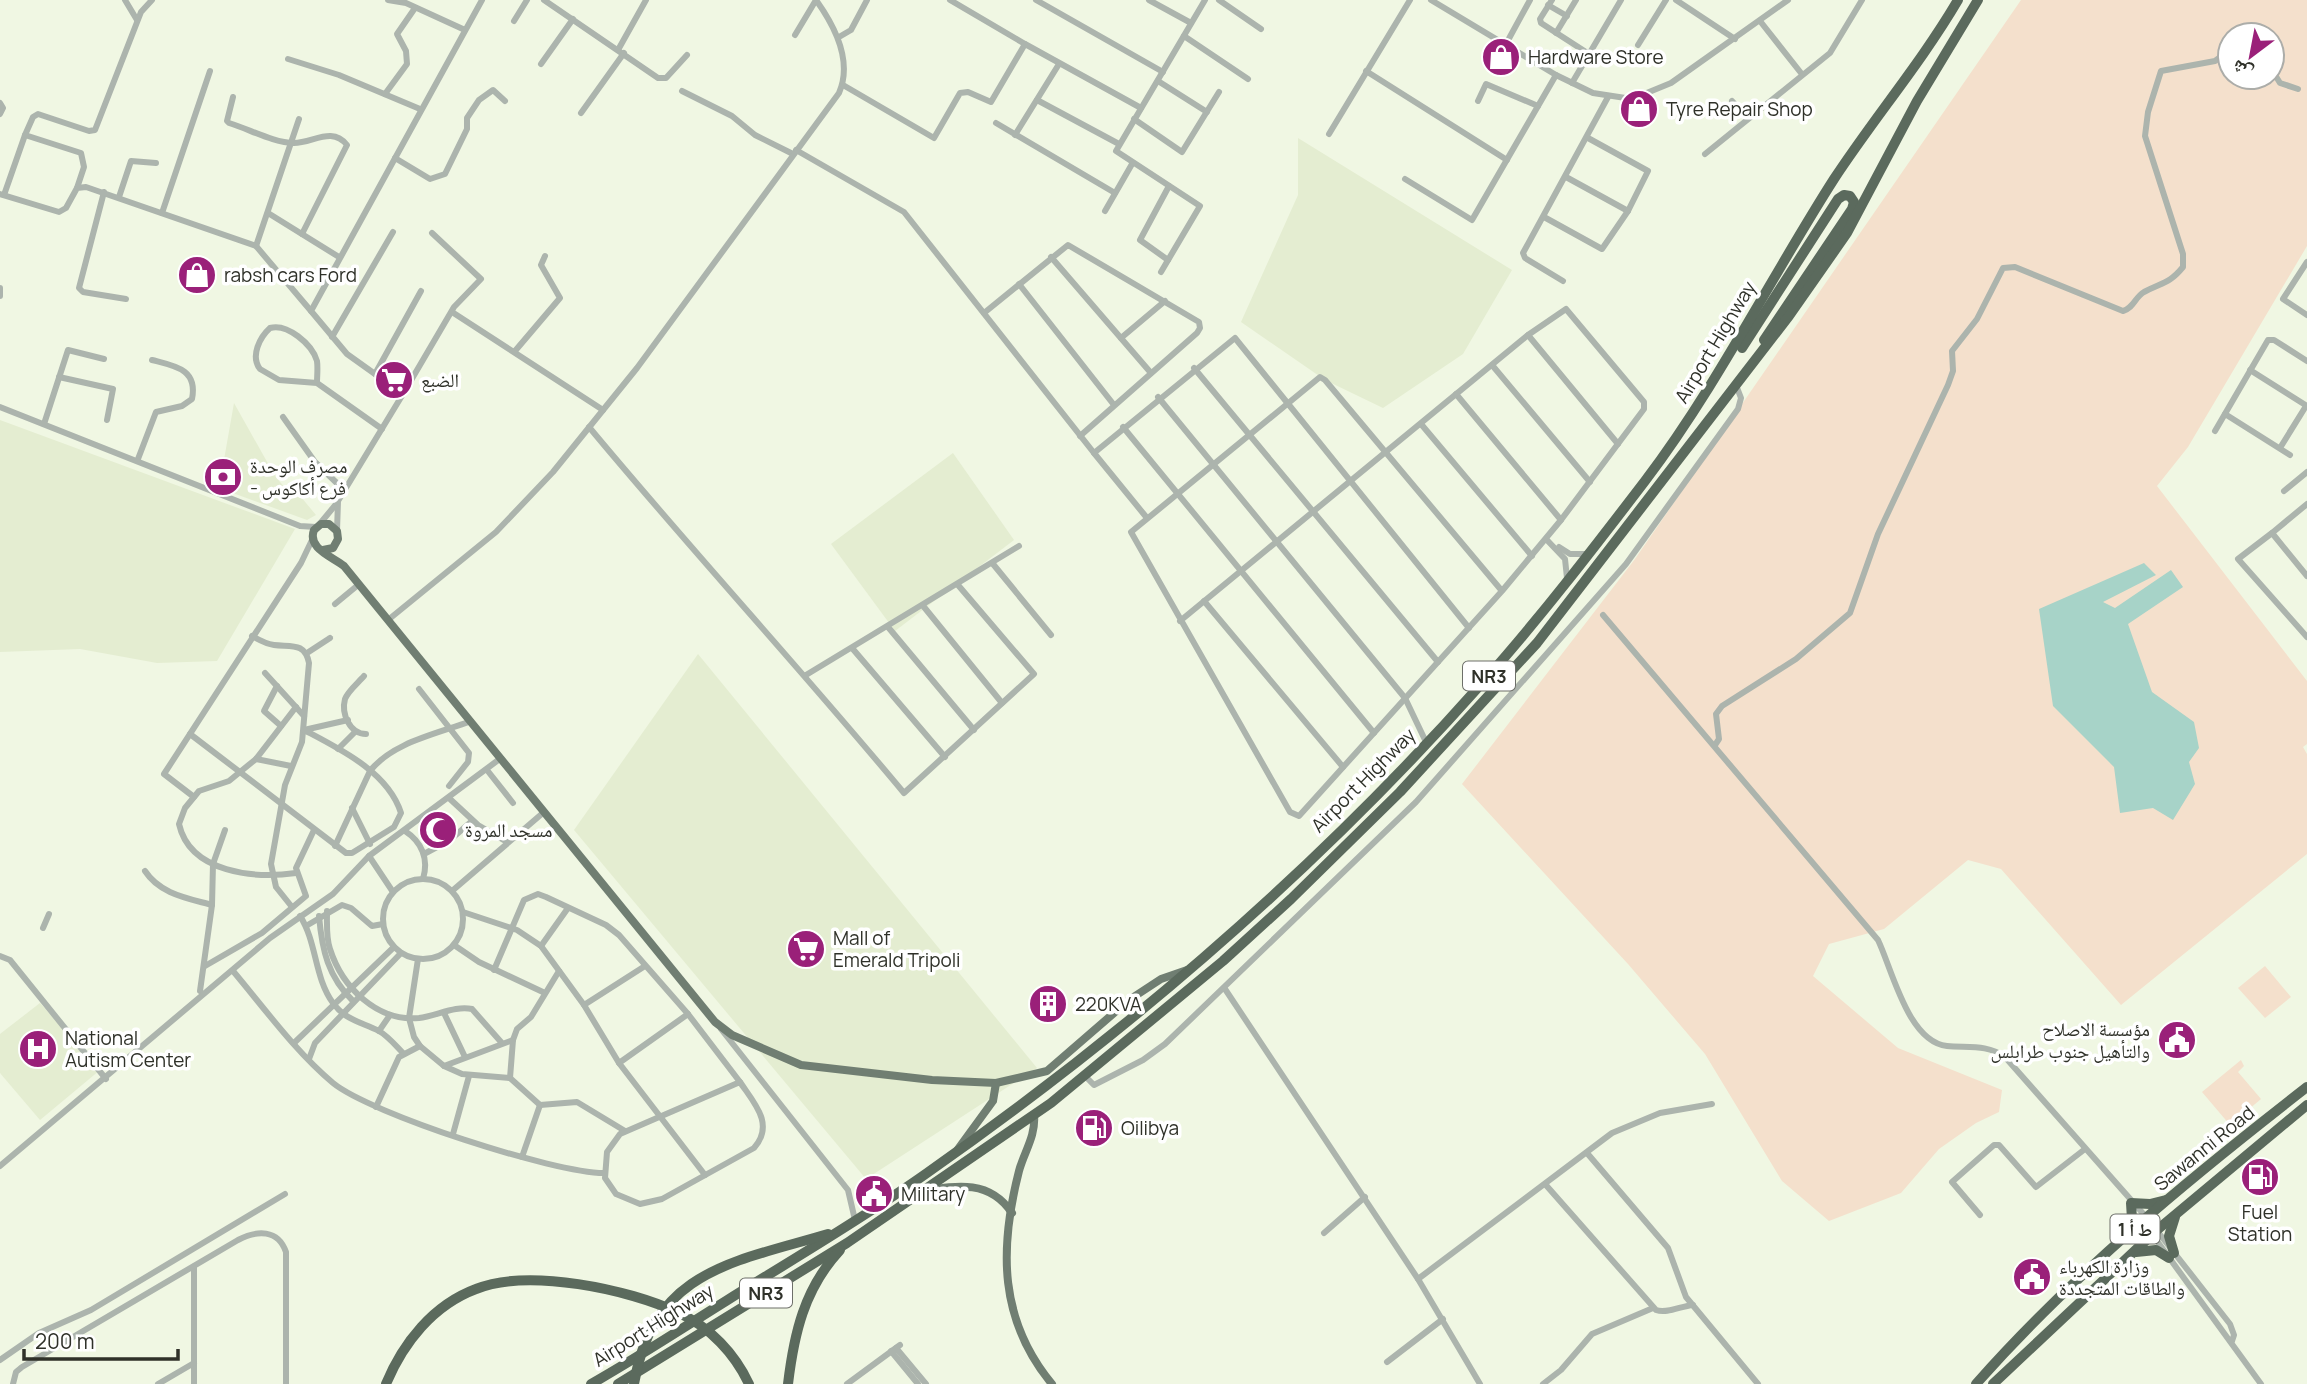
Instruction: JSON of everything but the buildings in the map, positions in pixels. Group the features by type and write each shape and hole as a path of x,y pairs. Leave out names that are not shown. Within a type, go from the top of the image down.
{"highway":[{"name":"Airport Highway","path":"591,1384 855,1220 958,1150 1087,1053 1187,970 1310,858 1426,742 1488,677 1587,554 1682,429 1732,353 1788,251 1834,179 1924,56 1958,0"},
{"name":"Airport Highway","path":"618,1384 847,1243 1034,1115 1085,1076 1291,899 1460,730 1506,680 1579,591 1737,385 1847,233 1917,101 1978,0"},
{"path":"1682,429 1737,357 1838,199 1844,195 1850,197 1854,202 1852,209 1712,415"},
{"name":"Sawanni Road","path":"1976,1384 2058,1299 2145,1220 2307,1087"},
{"name":"Sawanni Road","path":"1993,1384 2155,1232 2307,1105"},
{"path":"2121,1242 2132,1219 2133,1204 2150,1204 2169,1199"},
{"path":"2127,1258 2148,1249 2171,1255 2170,1227 2179,1211"},
{"path":"634,1384 641,1352 664,1311 692,1281 715,1268 836,1231"},
{"path":"788,1384 795,1334 806,1301 827,1266 847,1243"},
{"path":"386,1384 401,1353 432,1317 474,1290 516,1279 578,1286 680,1313 716,1338 735,1360 749,1384"}],"main road":[{"path":"344,566 338,535 329,524 314,532 322,550 344,566 718,1025 801,1065 932,1080 996,1083 1046,1071 1129,1000 1160,979 1187,970"},
{"path":"322,550 333,548 338,535"},
{"path":"958,1150 993,1101 996,1083"},
{"path":"1034,1115 1033,1133 1018,1173 1012,1213 1010,1304 1025,1346 1052,1384"},
{"path":"922,1191 958,1185 973,1186 996,1196 1012,1213"}],"street":[{"path":"125,0 127,8 137,20"},
{"path":"26,135 81,153 84,167 77,188 66,208 59,212 2,195 33,117 37,114 89,131 94,130 137,20 152,0"},
{"path":"388,0 405,2 465,30"},
{"path":"311,312 482,0"},
{"path":"514,21 527,0"},
{"path":"544,0 662,79 687,55"},
{"path":"581,113 621,52 646,0"},
{"path":"388,620 496,532 538,489 603,410 842,85 839,37 816,0 795,35"},
{"path":"839,37 851,30 867,0"},
{"path":"950,0 1141,108"},
{"path":"1036,0 1163,72"},
{"path":"1149,0 1191,23"},
{"path":"1161,272 1200,206 1116,154 1119,144 1205,0"},
{"path":"1219,0 1262,29"},
{"path":"1329,134 1410,0"},
{"path":"1431,0 1556,75 1608,97 1627,99 1654,93 1788,0"},
{"path":"1445,9 1450,0"},
{"path":"1506,44 1530,0"},
{"path":"1556,33 1576,0"},
{"path":"1572,83 1621,0"},
{"path":"1638,45 1665,0"},
{"path":"1675,0 1735,39"},
{"path":"1705,154 1801,73 1830,53 1862,0"},
{"path":"1567,16 1550,3 1540,22 1589,54"},
{"path":"385,94 407,64 406,51 397,34 415,8"},
{"path":"541,64 573,19"},
{"path":"1760,20 1801,73"},
{"path":"1184,36 1248,79"},
{"path":"842,85 934,138 960,93 968,92 990,102 1025,44"},
{"path":"288,60 339,75 420,109"},
{"path":"1715,745 1719,739 1716,714 1722,706 1796,659 1850,613 1878,534 1948,385 1952,371 1952,351 1977,319 2003,268 2015,267 2123,311 2130,308 2141,293 2169,283 2183,267 2183,254 2145,136 2148,112 2161,71 2216,60"},
{"path":"1015,135 1059,64"},
{"path":"162,213 210,71"},
{"path":"1366,71 1507,160"},
{"path":"1405,179 1472,220 1556,75"},
{"path":"1157,81 1207,112"},
{"path":"1478,101 1486,84 1538,106"},
{"path":"2286,85 2298,89"},
{"path":"395,158 430,179 439,178 450,167 467,129 467,118 479,100 493,90 505,101"},
{"path":"682,91 732,116 751,132 795,152 904,212 1147,519"},
{"path":"1134,120 1181,152 1219,92"},
{"path":"233,97 228,122 291,143 330,135 340,138 347,148 302,234"},
{"path":"1563,281 1523,256 1608,97"},
{"path":"1037,100 1119,144"},
{"path":"1732,101 1748,118"},
{"path":"0,103 3,108 0,114"},
{"path":"256,246 299,120"},
{"path":"996,123 1115,193"},
{"path":"1544,217 1602,249 1628,211 1648,171 1588,138"},
{"path":"119,197 131,161 156,163"},
{"path":"1105,211 1132,164"},
{"path":"1566,177 1628,211"},
{"path":"1168,260 1140,240 1169,187"},
{"path":"77,188 104,192 256,246 347,354 404,394"},
{"path":"104,192 79,288 83,292 126,299"},
{"path":"268,213 339,257"},
{"path":"332,337 393,232"},
{"path":"194,797 164,774 301,563 314,532 338,501 452,312 481,277 432,233"},
{"path":"984,313 1063,247 1075,247 1194,318 1200,328 1080,436"},
{"path":"515,351 560,298 541,265 545,256"},
{"path":"1051,257 1151,373"},
{"path":"2306,266 2283,299 2307,315"},
{"path":"1019,284 1115,405"},
{"path":"0,288 0,296"},
{"path":"375,374 421,291"},
{"path":"1121,338 1165,301"},
{"path":"1180,621 1350,481 1385,453 1421,424 1528,335 1562,309 1567,309 1644,402 1644,409 1532,556 1502,591 1469,628 1301,815 1292,814 1180,621 1132,534 1316,379 1324,379 1385,453 1502,591"},
{"path":"452,312 603,410"},
{"path":"317,383 316,358 307,345 281,327 274,326 265,332 256,355 260,369 279,380 317,383 382,429"},
{"path":"1528,335 1618,444"},
{"path":"1094,453 1158,397 1235,338 1469,628"},
{"path":"2215,431 2271,339 2307,361"},
{"path":"44,424 68,350 104,359"},
{"path":"138,459 156,412 182,406 192,399 194,388 188,373 176,366 152,360"},
{"path":"1492,365 1590,482"},
{"path":"1194,368 1438,662"},
{"path":"2250,370 2307,406 2280,449"},
{"path":"59,377 113,389 107,420"},
{"path":"1085,1076 1091,1084 1096,1085 1148,1057 1225,989 1416,802 1626,564 1738,409 1741,398 1737,385"},
{"path":"1456,394 1561,520"},
{"path":"1158,397 1405,698 1426,742"},
{"path":"0,407 138,459 314,532"},
{"path":"2225,414 2290,455"},
{"path":"283,417 315,462 344,490"},
{"path":"1421,424 1532,556"},
{"path":"589,427 681,537 806,675 904,793 1034,674 958,585"},
{"path":"1123,427 1374,733"},
{"path":"2284,491 2307,472"},
{"path":"338,501 338,535"},
{"path":"2307,504 2238,559 2307,637"},
{"path":"1555,528 1556,547"},
{"path":"2273,533 2307,576"},
{"path":"1547,538 1564,559 1567,578"},
{"path":"806,675 924,607 1019,546"},
{"path":"1540,546 1556,547 1570,554 1587,554"},
{"path":"301,563 322,550"},
{"path":"993,564 1051,635"},
{"path":"335,604 358,585"},
{"path":"1204,601 1343,767"},
{"path":"924,607 1002,703"},
{"path":"1603,615 1878,940 1898,992 1926,1035 1938,1044 1983,1048 1999,1053 2133,1204 2261,1384"},
{"path":"888,628 974,730"},
{"path":"253,636 271,645 297,646 307,653 310,676 304,730 281,804 272,876 292,907"},
{"path":"307,653 330,638"},
{"path":"852,648 945,757"},
{"path":"265,673 304,716"},
{"path":"364,676 345,699 348,720 355,732 366,734"},
{"path":"277,686 264,711 281,726"},
{"path":"419,689 470,756 449,786"},
{"path":"296,707 256,759 225,783 203,789 181,816 181,834 196,854 213,864 272,876 296,873"},
{"path":"304,730 348,720"},
{"path":"335,846 370,771 386,754 471,721"},
{"path":"190,734 349,854 394,827 401,817 391,791 370,771 304,730"},
{"path":"338,749 355,732"},
{"path":"0,1166 300,916 333,894 372,854 450,799 501,758"},
{"path":"256,759 274,760 291,766"},
{"path":"487,770 513,803"},
{"path":"450,799 472,821 507,842"},
{"path":"352,808 370,843 372,854 393,892"},
{"path":"452,891 544,812"},
{"path":"424,854 450,840 472,821"},
{"path":"200,991 212,905 213,864 225,830"},
{"path":"205,966 262,933 306,895 296,873 296,864 314,830"},
{"path":"405,831 417,841 424,854 423,879"},
{"path":"145,871 156,885 166,891 212,905"},
{"path":"423,879 439,882 452,891 463,912 462,929 454,945 434,958 418,959 401,953 394,947 383,924 383,910 393,892 406,882 423,879"},
{"path":"494,970 519,906 530,895 546,897 613,930 688,1014 740,1082 761,1113 762,1135 754,1148 648,1204 620,1196 610,1186 604,1173 610,1147 625,1130 740,1082"},
{"path":"306,926 327,911 346,906 370,925 383,924"},
{"path":"541,946 568,908"},
{"path":"327,911 325,942 356,998"},
{"path":"463,912 511,928 541,946 584,1005 619,1063 705,1175"},
{"path":"43,928 49,914"},
{"path":"300,916 306,926 320,978 334,1005 358,1024 379,1031 403,1053"},
{"path":"319,916 327,966 345,993 390,1015 409,1018 472,1009 501,1042"},
{"path":"454,945 494,970 545,993"},
{"path":"294,1043 394,947"},
{"path":"309,1059 314,1043 401,953"},
{"path":"0,956 10,960 106,1079"},
{"path":"418,959 409,1018 414,1037 420,1046 444,1066 469,1076 510,1078 540,1105 577,1102 625,1130"},
{"path":"584,1005 645,966"},
{"path":"233,971 294,1043 342,1090 376,1107 522,1157 578,1172 604,1173"},
{"path":"510,1078 513,1040 517,1029 531,1017 559,971"},
{"path":"1225,989 1418,1279 1480,1384"},
{"path":"444,1013 465,1057"},
{"path":"619,1063 688,1014"},
{"path":"379,1031 390,1015"},
{"path":"702,1032 718,1025 848,1190 855,1220"},
{"path":"444,1066 501,1042 513,1040"},
{"path":"376,1107 391,1070 403,1053 420,1046"},
{"path":"453,1134 469,1076"},
{"path":"1418,1279 1612,1133 1672,1110 1712,1104"},
{"path":"522,1157 540,1105"},
{"path":"1980,1215 1952,1182 1994,1145 1999,1145 2036,1187 2085,1149"},
{"path":"1587,1153 1671,1252 1683,1292 1758,1384"},
{"path":"1545,1184 1653,1308 1663,1312 1682,1305 1693,1305"},
{"path":"0,1360 39,1333 92,1310 285,1194"},
{"path":"1324,1233 1364,1197"},
{"path":"13,1384 16,1372 22,1367 251,1234 266,1233 280,1241 287,1256 286,1384"},
{"path":"194,1267 194,1384"},
{"path":"1543,1384 1561,1370 1592,1334 1653,1308"},
{"path":"1387,1362 1443,1319"},
{"path":"847,1384 896,1348"},
{"path":"896,1348 918,1384"},
{"path":"896,1348 926,1384"},
{"path":"158,1384 194,1363"}],"shaded area":[{"path":"2021,0 2307,0 2307,246 2188,447 2157,486 2307,681 2307,744 2303,747 2307,754 2307,854 2121,1005 2001,869 1968,860 1884,929 1829,944 1813,976 1898,1048 2002,1090 1999,1112 1976,1123 1939,1149 1901,1193 1829,1221 1782,1181 1705,1054 1628,964 1462,784 1635,559"},
{"path":"1298,138 1512,270 1463,354 1383,408 1325,380 1241,322 1298,195"},
{"path":"234,403 275,476 286,489 291,485 316,515 307,520 219,488"},
{"path":"0,420 295,529 217,661 157,663 80,649 0,652"},
{"path":"953,453 1014,540 895,631 831,544"},
{"name":"Mall of Emerald Tripoli","path":"698,654 1037,1068 866,1179 574,830"},
{"path":"2265,966 2291,997 2265,1018 2238,988"},
{"path":"40,1003 100,1070 40,1120 0,1073 0,1034"},
{"path":"2241,1060 2244,1066 2238,1072 2261,1099 2230,1125 2202,1092"}],"water":[{"path":"2144,563 2156,575 2103,602 2115,608 2171,570 2183,587 2128,624 2152,692 2194,722 2199,748 2189,762 2195,784 2173,820 2153,808 2120,813 2114,767 2053,706 2039,609"}],"place":[{"name":"Hardware Store","path":"1501,57"},
{"name":"Tyre Repair Shop","path":"1639,109"},
{"name":"rabsh cars Ford","path":"197,275"},
{"name":"الضبع","path":"394,380"},
{"name":"مصرف الوحدة - فرع أكاكوس","path":"223,477"},
{"name":"مسجد المروة","path":"438,830"},
{"name":"Mall of Emerald Tripoli","path":"806,949"},
{"name":"220KVA","path":"1048,1004"},
{"name":"مؤسسة الاصلاح والتأهيل جنوب طرابلس","path":"2177,1040"},
{"name":"National Autism Center","path":"38,1049"},
{"name":"Oilibya","path":"1094,1128"},
{"name":"Fuel Station","path":"2260,1177"},
{"name":"Military","path":"874,1194"},
{"name":"وزارة الكهرباء والطاقات المتجددة","path":"2032,1277"}]}
